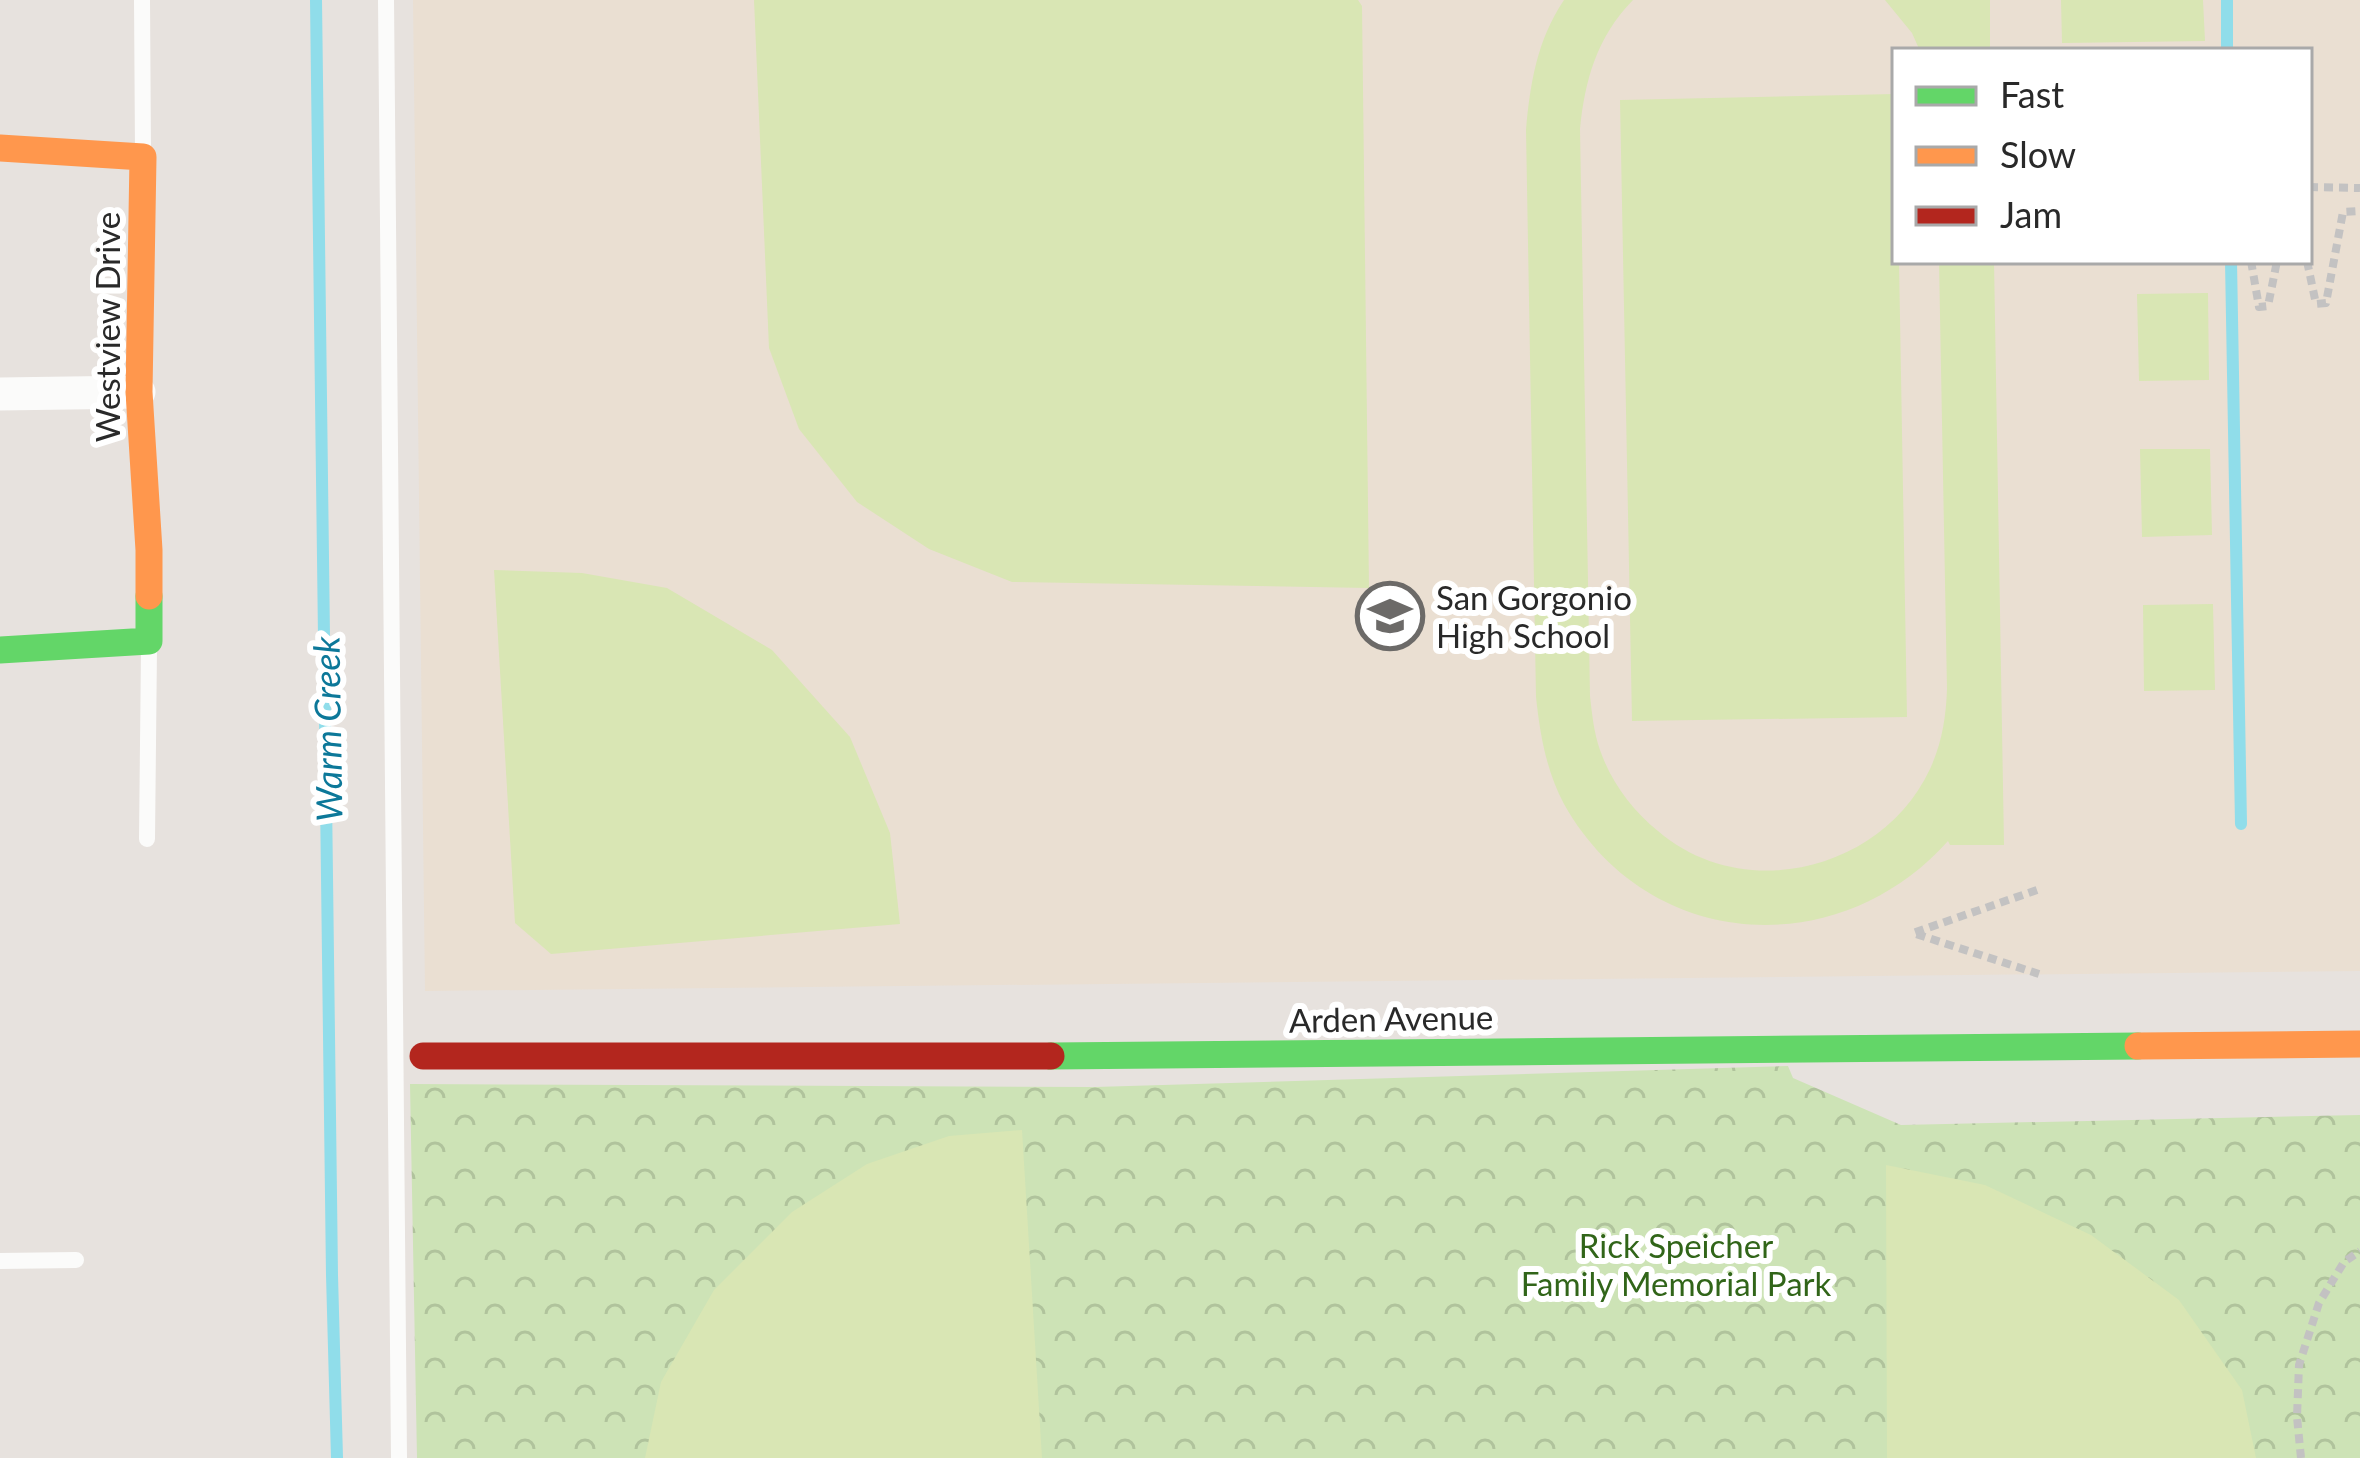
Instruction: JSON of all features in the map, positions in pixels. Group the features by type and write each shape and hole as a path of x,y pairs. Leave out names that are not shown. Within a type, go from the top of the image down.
{"street":[{"path":"0,148 143,157"},
{"name":"Westview Drive","path":"143,157 139,392 149,550 148,641"},
{"path":"0,394 139,392"},
{"path":"0,650 148,641"},
{"name":"Arden Avenue","path":"423,1057 1186,1056 2360,1044"}],"lane":[{"path":"142,0 143,157"},
{"path":"386,0 399,1458"},
{"path":"147,839 148,641"},
{"path":"0,1262 76,1261"}],"path":[{"path":"2312,187 2360,188"},
{"path":"2308,264 2316,304 2326,303 2343,212 2360,212"},
{"path":"2252,264 2259,307 2268,306 2276,264"},
{"path":"2037,890 1913,933 2038,974"},
{"path":"2301,1458 2299,1365 2319,1303 2344,1262 2360,1251"}],"shaded area":[{"name":"San Gorgonio High School","path":"413,0 2360,0 2360,971 425,991"}],"green space":[{"path":"754,0 1358,0 1362,6 1369,588 1012,582 929,549 857,502 799,429 769,348"},
{"path":"1564,0 1633,0 1610,29 1595,60 1580,129 1590,696 1598,744 1610,773 1623,795 1658,831 1692,854 1730,867 1769,871 1809,866 1846,853 1880,832 1908,804 1938,749 1947,689 1939,264 1994,264 2004,845 1950,845 1948,841 1903,881 1853,908 1800,922 1746,924 1693,913 1644,890 1600,853 1564,804 1548,765 1536,697 1526,130 1536,63"},
{"path":"1885,0 1990,0 1990,48 1919,48"},
{"path":"2061,0 2203,0 2205,41 2062,43"},
{"path":"1892,94 1892,264 1899,264 1907,717 1632,721 1620,100"},
{"path":"2208,293 2209,380 2139,381 2137,294"},
{"path":"2140,449 2210,449 2212,535 2142,537"},
{"path":"494,570 582,573 667,588 772,650 850,737 890,833 900,924 551,954 515,923"},
{"path":"2213,604 2215,690 2144,691 2143,605"},
{"name":"Rick Speicher Family Memorial Park","path":"1788,1066 1793,1078 1901,1125 2360,1115 2360,1458 417,1458 410,1084 1095,1087"},
{"path":"1022,1130 1042,1458 645,1458 661,1382 714,1290 792,1212 867,1164 949,1136"},
{"path":"1886,1165 1985,1185 2091,1235 2179,1300 2242,1390 2256,1458 1887,1458"}],"waterway":[{"name":"Warm Creek","path":"316,0 337,1458"},
{"path":"2227,0 2227,48"},
{"path":"2231,264 2241,824"}],"traffic: fast":[{"path":"0,650 149,641 149,596"},
{"path":"1051,1056 2138,1046"}],"traffic: slow":[{"path":"0,148 143,157 139,392 149,596"},
{"path":"2138,1046 2360,1044"}],"traffic: jam":[{"path":"423,1056 1051,1056"}],"place":[{"name":"San Gorgonio High School","path":"1390,616"}]}
